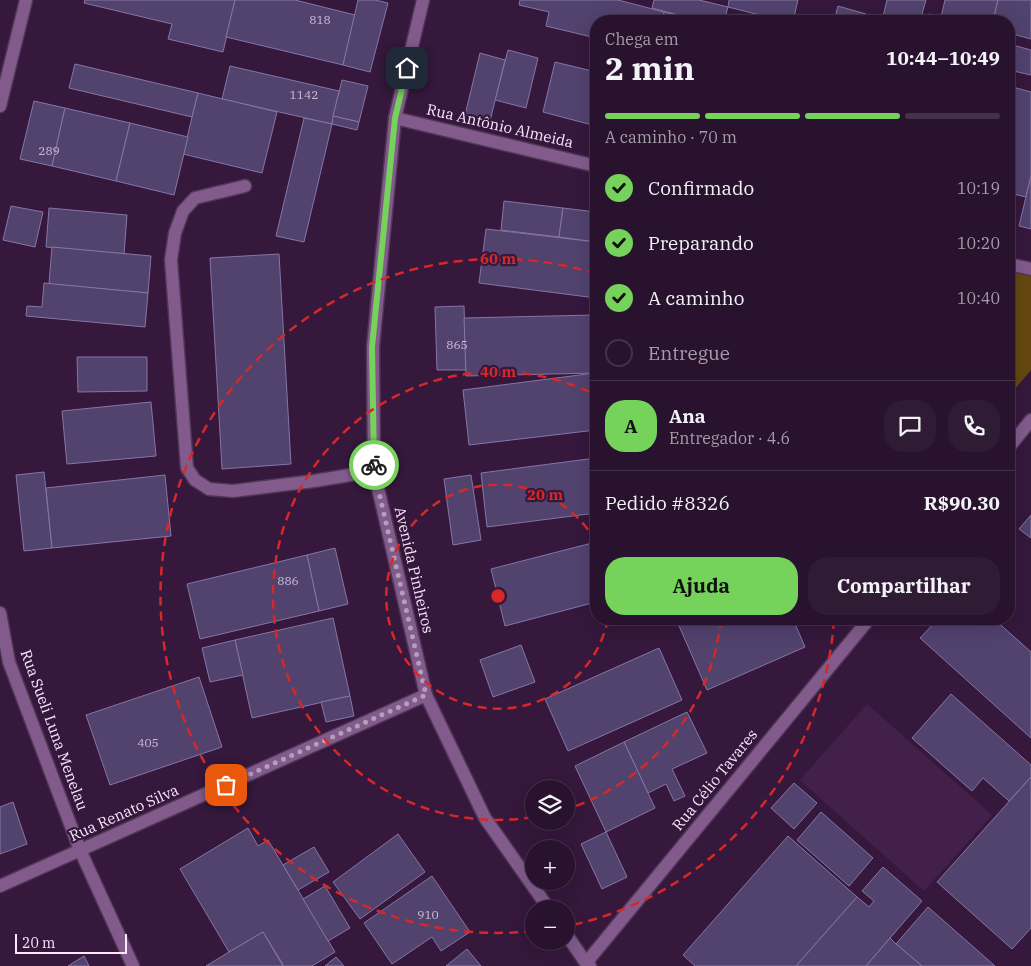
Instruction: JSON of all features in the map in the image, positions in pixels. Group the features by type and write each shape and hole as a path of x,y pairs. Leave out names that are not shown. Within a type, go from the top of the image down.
{"street":[{"path":"0,106 26,0"},
{"name":"Avenida Pinheiros","path":"424,0 395,118 372,347 374,471 426,695 485,818 543,900"},
{"name":"Rua Antônio Almeida","path":"395,118 590,165"},
{"path":"245,186 195,198 183,211 175,234 171,260 187,468 194,480 209,489 233,492 374,471"},
{"path":"1015,265 1031,269"},
{"path":"1015,440 1031,420"},
{"name":"Rua Sueli Luna Menelau","path":"0,613 9,662 80,850 132,966"},
{"name":"Rua Célio Tavares","path":"588,964 861,625"},
{"name":"Rua Renato Silva","path":"0,886 426,695"},
{"path":"575,946 588,964"}],"shaded area":[{"path":"1015,271 1031,275 1031,370 1015,389"},
{"path":"867,704 992,815 924,891 800,780"}],"building":[{"path":"85,0 235,0 223,52 168,39 172,24 84,3"},
{"path":"235,0 295,0 355,15 343,65 226,37"},
{"path":"358,0 375,0 388,3 370,72 343,65"},
{"path":"520,0 618,0 664,12 663,15 590,15 590,37 546,26 549,12 519,5"},
{"path":"654,0 699,0 728,7 726,15 678,15 652,8"},
{"path":"729,0 798,0 794,15 760,15 728,7"},
{"path":"887,0 926,0 922,15 883,15"},
{"path":"945,0 998,0 994,15 941,15"},
{"path":"998,0 1031,0 1031,39 1015,35 1015,15 994,15"},
{"path":"838,6 866,14 866,15 836,15"},
{"path":"664,12 676,15 663,15"},
{"path":"1015,46 1031,50 1031,75 1015,71"},
{"path":"508,50 538,58 526,108 495,100"},
{"path":"480,53 505,60 490,121 465,115"},
{"path":"555,62 590,71 590,124 543,112"},
{"path":"75,64 198,93 192,117 69,88"},
{"path":"230,66 339,91 332,124 222,99"},
{"path":"342,80 368,86 359,122 333,116"},
{"path":"1015,88 1031,92 1031,176 1026,197 1015,194"},
{"path":"198,93 277,112 262,173 183,154"},
{"path":"34,101 65,108 52,166 20,159"},
{"path":"65,108 130,123 116,181 52,166"},
{"path":"333,116 359,122 357,130 332,124"},
{"path":"304,118 332,124 304,242 276,236"},
{"path":"130,123 188,137 174,195 116,181"},
{"path":"1031,176 1031,229 1019,226"},
{"path":"504,201 563,208 559,237 501,230"},
{"path":"11,206 43,212 35,247 3,240"},
{"path":"49,208 127,215 124,254 46,247"},
{"path":"563,208 590,211 590,241 559,237"},
{"path":"486,229 590,241 590,297 479,283"},
{"path":"52,247 151,256 148,293 49,284"},
{"path":"279,254 291,464 222,469 210,258"},
{"path":"44,283 148,293 145,327 26,316 27,306 42,307"},
{"path":"464,306 466,370 437,370 435,307"},
{"path":"590,315 590,373 466,376 464,318"},
{"path":"77,357 147,357 147,391 78,392"},
{"path":"590,374 590,431 469,445 463,390"},
{"path":"151,402 156,456 67,464 62,411"},
{"path":"590,459 590,514 487,527 481,473"},
{"path":"44,472 52,548 24,551 16,475"},
{"path":"165,475 171,536 52,548 46,488"},
{"path":"471,475 481,540 453,545 444,479"},
{"path":"1031,515 1031,538 1019,529"},
{"path":"590,544 590,604 505,626 491,569"},
{"path":"335,548 348,604 319,611 307,555"},
{"path":"307,555 319,611 200,639 187,584"},
{"path":"333,618 350,696 252,718 235,640"},
{"path":"679,625 796,625 805,647 707,690"},
{"path":"932,625 1001,625 1031,652 1031,738 920,638"},
{"path":"235,640 243,675 210,682 202,648"},
{"path":"521,645 535,682 493,697 480,660"},
{"path":"659,648 682,700 568,751 545,699"},
{"path":"199,677 222,747 110,785 86,715"},
{"path":"951,694 1031,765 1031,777 1009,801 983,778 972,791 912,738"},
{"path":"350,696 354,716 326,722 321,702"},
{"path":"687,712 707,753 672,769 685,796 674,801 666,784 648,793 624,742"},
{"path":"624,742 655,808 606,832 575,766"},
{"path":"1031,777 1031,928 1012,949 937,882"},
{"path":"794,783 817,803 794,829 771,808"},
{"path":"13,802 27,844 0,854 0,807"},
{"path":"821,812 873,858 849,886 797,840"},
{"path":"248,828 258,846 268,840 335,952 312,966 284,966 263,932 229,952 180,869"},
{"path":"606,832 627,877 602,889 581,844"},
{"path":"398,834 425,872 360,919 333,882"},
{"path":"788,836 857,897 796,966 695,966 683,955"},
{"path":"314,847 329,872 298,890 283,865"},
{"path":"883,867 922,901 866,966 796,966 857,897 869,907 874,901 862,891"},
{"path":"432,876 470,932 441,951 432,937 392,964 364,923"},
{"path":"325,886 350,928 328,941 303,899"},
{"path":"928,907 995,966 922,966 896,944"},
{"path":"263,932 283,966 206,966 229,952"},
{"path":"890,938 896,944 922,966 866,966"},
{"path":"467,949 481,966 446,966"},
{"path":"84,956 89,966 68,966"},
{"path":"336,957 344,966 325,966"}],"way so far":[{"path":"226,785 426,695 374,465"}],"route":[{"path":"374,465 372,347 395,118 407,68"}]}
